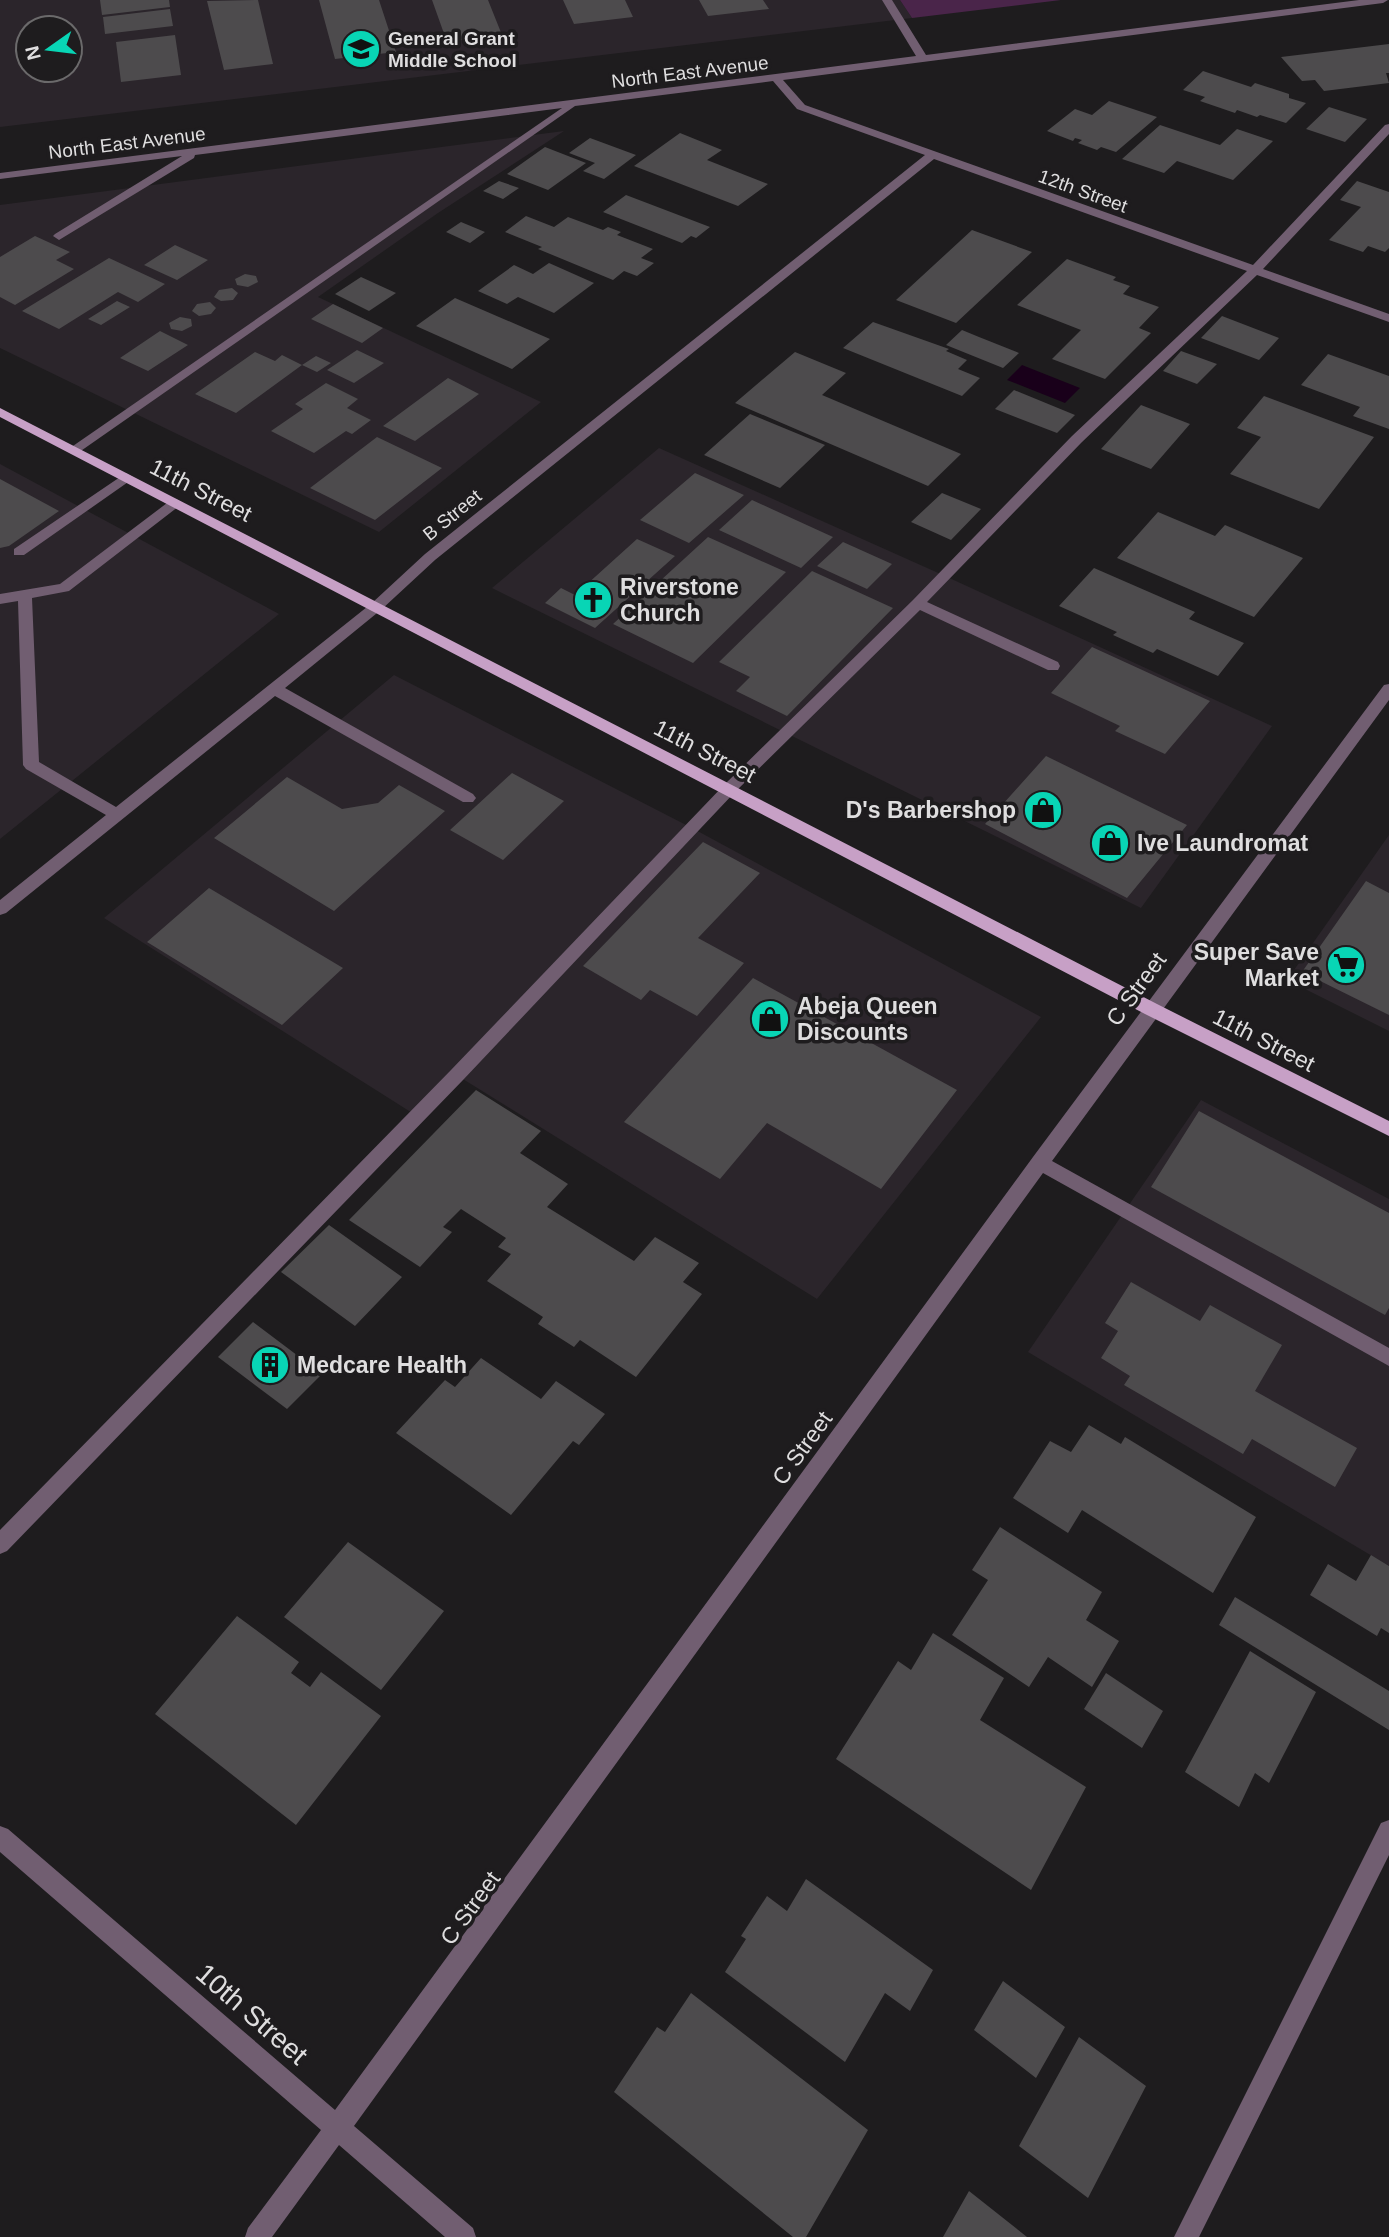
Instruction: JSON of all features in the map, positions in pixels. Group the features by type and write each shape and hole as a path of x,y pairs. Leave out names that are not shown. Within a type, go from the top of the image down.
{"main road":[{"name":"11th Street","path":"0,412 1151,1009 1389,1129"}],"street":[{"path":"887,0 923,59"},
{"name":"North East Avenue","path":"0,176 1383,0"},
{"name":"12th Street","path":"777,79 801,107 1389,318"},
{"path":"75,451 573,105"},
{"path":"0,1544 211,1330 729,789 918,603 1077,439 1255,270 1389,127"},
{"path":"59,236 198,151"},
{"name":"B Street","path":"0,909 377,606 430,557 932,155"},
{"path":"19,552 126,477"},
{"path":"0,598 64,588 176,503"},
{"path":"24,595 31,765 118,815"},
{"path":"918,603 1052,666"},
{"path":"275,689 468,798"},
{"name":"C Street","path":"257,2237 433,2001 1039,1162 1389,689"},
{"path":"1039,1162 1389,1358"},
{"path":"1186,2237 1389,1831"},
{"name":"10th Street","path":"0,1837 464,2237"}],"shaded area":[{"name":"General Grant Middle School","path":"0,0 900,0 912,18 0,127"},
{"path":"900,0 1061,0 912,18"},
{"path":"564,131 438,213 318,297 541,402 379,532 0,348 0,205"},
{"path":"1022,365 1080,388 1065,403 1007,380"},
{"path":"659,448 1272,726 1141,908 492,588"},
{"path":"0,464 279,614 0,839"},
{"path":"394,675 692,828 1041,1017 817,1299 458,1076 417,1116 104,918"},
{"path":"1389,835 1389,1031 1287,980"},
{"path":"1201,1100 1389,1199 1389,1566 1028,1352"}],"building":[{"path":"100,0 169,0 170,7 102,15"},
{"path":"258,0 273,64 224,70 207,1"},
{"path":"319,0 379,0 396,52 335,59"},
{"path":"432,0 488,0 502,35 447,42"},
{"path":"563,0 625,0 633,17 574,24"},
{"path":"699,0 763,0 769,9 708,16"},
{"path":"170,9 173,26 105,34 103,17"},
{"path":"175,35 181,75 121,82 116,42"},
{"path":"1389,44 1389,73 1386,73 1389,83 1324,91 1315,80 1302,81 1281,57"},
{"path":"1203,71 1251,87 1255,83 1289,94 1289,98 1306,103 1286,123 1237,110 1235,113 1200,101 1205,97 1183,90"},
{"path":"1109,101 1157,117 1116,152 1101,147 1097,150 1078,143 1082,140 1075,138 1073,141 1047,131 1075,109 1092,115"},
{"path":"1329,107 1367,119 1345,142 1306,129"},
{"path":"1160,125 1220,145 1237,129 1273,141 1233,180 1177,161 1164,173 1122,159"},
{"path":"680,133 722,150 707,160 768,184 738,206 634,166"},
{"path":"590,138 636,155 604,179 583,171 595,163 569,153"},
{"path":"545,147 586,163 548,190 507,174"},
{"path":"499,181 519,188 503,199 483,191"},
{"path":"1357,181 1389,192 1389,248 1385,252 1368,246 1363,252 1329,240 1361,207 1340,200"},
{"path":"626,195 710,227 696,238 691,236 682,243 603,212"},
{"path":"526,216 554,227 568,217 603,230 608,227 621,232 617,235 653,249 641,258 654,263 637,276 624,271 613,280 538,249 542,247 505,232"},
{"path":"461,222 485,232 470,243 446,232"},
{"path":"972,230 1032,252 956,323 896,300"},
{"path":"35,236 70,252 56,260 74,269 15,305 0,297 0,257"},
{"path":"175,245 208,260 177,280 144,265"},
{"path":"109,258 165,284 138,302 118,292 59,329 22,311"},
{"path":"1067,259 1116,277 1113,280 1130,286 1123,294 1159,307 1139,328 1151,333 1105,379 1052,359 1081,330 1017,305"},
{"path":"549,263 594,283 554,313 518,297 507,304 478,291 514,265 533,274"},
{"path":"245,274 256,276 258,282 248,287 237,285 235,279"},
{"path":"361,277 396,293 369,311 335,294"},
{"path":"232,288 238,293 233,300 221,301 214,297 219,290"},
{"path":"455,298 550,339 512,369 416,326"},
{"path":"117,301 130,307 101,325 88,319"},
{"path":"210,302 216,308 211,314 199,316 192,311 197,304"},
{"path":"333,304 383,328 362,343 311,319"},
{"path":"1222,316 1279,338 1259,360 1201,338"},
{"path":"180,317 191,319 192,326 182,331 171,329 169,323"},
{"path":"873,322 949,349 946,351 967,360 958,369 980,378 962,396 843,348"},
{"path":"962,330 1019,353 1003,368 946,345"},
{"path":"160,331 188,345 148,371 120,358"},
{"path":"357,350 384,363 354,383 327,370"},
{"path":"1181,351 1217,364 1197,384 1163,371"},
{"path":"255,352 275,361 282,355 302,365 236,413 195,394"},
{"path":"795,352 846,373 822,395 961,454 928,486 735,403"},
{"path":"1328,354 1389,376 1389,429 1353,416 1360,407 1301,385"},
{"path":"316,356 331,363 317,372 302,365"},
{"path":"448,378 479,394 415,441 383,426"},
{"path":"326,383 358,399 347,408 371,420 352,434 346,431 314,453 271,431 303,409 295,404"},
{"path":"1014,390 1075,415 1057,433 995,409"},
{"path":"1264,396 1374,437 1319,509 1230,474 1261,437 1237,428"},
{"path":"1141,405 1190,424 1151,469 1101,449"},
{"path":"750,414 825,445 780,488 704,455"},
{"path":"377,437 442,468 375,520 310,488"},
{"path":"695,473 744,495 689,543 640,520"},
{"path":"0,479 59,511 9,546 0,548"},
{"path":"942,493 981,509 951,540 911,522"},
{"path":"752,500 833,537 801,568 719,530"},
{"path":"1158,512 1215,536 1225,525 1303,558 1254,617 1117,558"},
{"path":"708,537 786,572 693,663 613,624"},
{"path":"637,539 675,556 595,628 545,603 561,588 575,595"},
{"path":"843,542 892,564 867,589 817,566"},
{"path":"1094,568 1195,612 1189,619 1244,643 1218,676 1157,649 1153,653 1113,635 1117,632 1059,606"},
{"path":"812,571 893,608 787,716 736,691 750,677 719,662"},
{"path":"1092,647 1210,701 1165,754 1115,731 1120,726 1051,693"},
{"path":"1046,756 1187,825 1127,898 985,824"},
{"path":"512,773 564,801 503,860 450,830"},
{"path":"287,777 342,809 378,803 399,785 445,811 334,911 214,838"},
{"path":"703,842 760,873 698,938 744,963 697,1016 650,990 641,1000 583,966"},
{"path":"1366,881 1389,893 1389,1015 1302,972"},
{"path":"209,888 343,968 282,1025 147,942"},
{"path":"753,978 957,1090 881,1189 767,1123 720,1179 624,1122"},
{"path":"476,1090 541,1131 520,1153 568,1184 547,1207 634,1261 655,1237 699,1263 683,1282 702,1294 636,1377 580,1340 574,1347 538,1324 543,1317 487,1281 511,1254 498,1247 506,1238 461,1209 443,1227 452,1232 420,1267 349,1220"},
{"path":"1199,1111 1389,1213 1389,1308 1385,1315 1151,1187"},
{"path":"329,1225 402,1277 355,1326 281,1272"},
{"path":"1131,1282 1200,1321 1210,1305 1282,1345 1255,1391 1357,1448 1335,1487 1252,1439 1243,1454 1124,1385 1130,1376 1101,1358 1118,1331 1105,1323"},
{"name":"Medcare Health","path":"253,1322 322,1374 287,1409 218,1357"},
{"path":"481,1358 541,1399 556,1381 605,1414 579,1445 573,1441 511,1515 396,1433 445,1380 455,1387"},
{"path":"1089,1425 1121,1444 1125,1437 1256,1517 1213,1593 1082,1510 1068,1533 1013,1498 1050,1441 1071,1452"},
{"path":"1000,1527 1102,1592 1086,1620 1119,1641 1092,1687 1048,1657 1029,1687 952,1635 988,1580 972,1570"},
{"path":"348,1542 444,1611 381,1690 284,1617"},
{"path":"1371,1555 1389,1566 1389,1633 1381,1628 1377,1636 1310,1595 1328,1564 1356,1581"},
{"path":"1235,1597 1389,1691 1389,1730 1219,1625"},
{"path":"237,1616 299,1662 291,1673 310,1687 321,1672 381,1716 296,1825 155,1714"},
{"path":"933,1633 1004,1678 980,1720 1086,1787 1031,1890 836,1759 898,1661 911,1670"},
{"path":"1250,1651 1316,1692 1269,1783 1255,1773 1239,1807 1185,1772"},
{"path":"1106,1673 1163,1711 1142,1748 1084,1709"},
{"path":"806,1879 933,1970 910,2011 885,1993 845,2062 725,1972 746,1939 741,1936 767,1896 787,1911"},
{"path":"1003,1981 1065,2027 1036,2078 974,2030"},
{"path":"691,1993 868,2130 806,2237 793,2237 614,2092 657,2027 665,2032"},
{"path":"1079,2037 1146,2086 1088,2198 1019,2146"},
{"path":"969,2191 1027,2237 943,2237"}],"place":[{"name":"General Grant Middle School","path":"361,49"},
{"name":"Riverstone Church","path":"593,600"},
{"name":"D's Barbershop","path":"1043,810"},
{"name":"Ive Laundromat","path":"1110,843"},
{"name":"Super Save Market","path":"1346,965"},
{"name":"Abeja Queen Discounts","path":"770,1019"},
{"name":"Medcare Health","path":"270,1365"}]}
